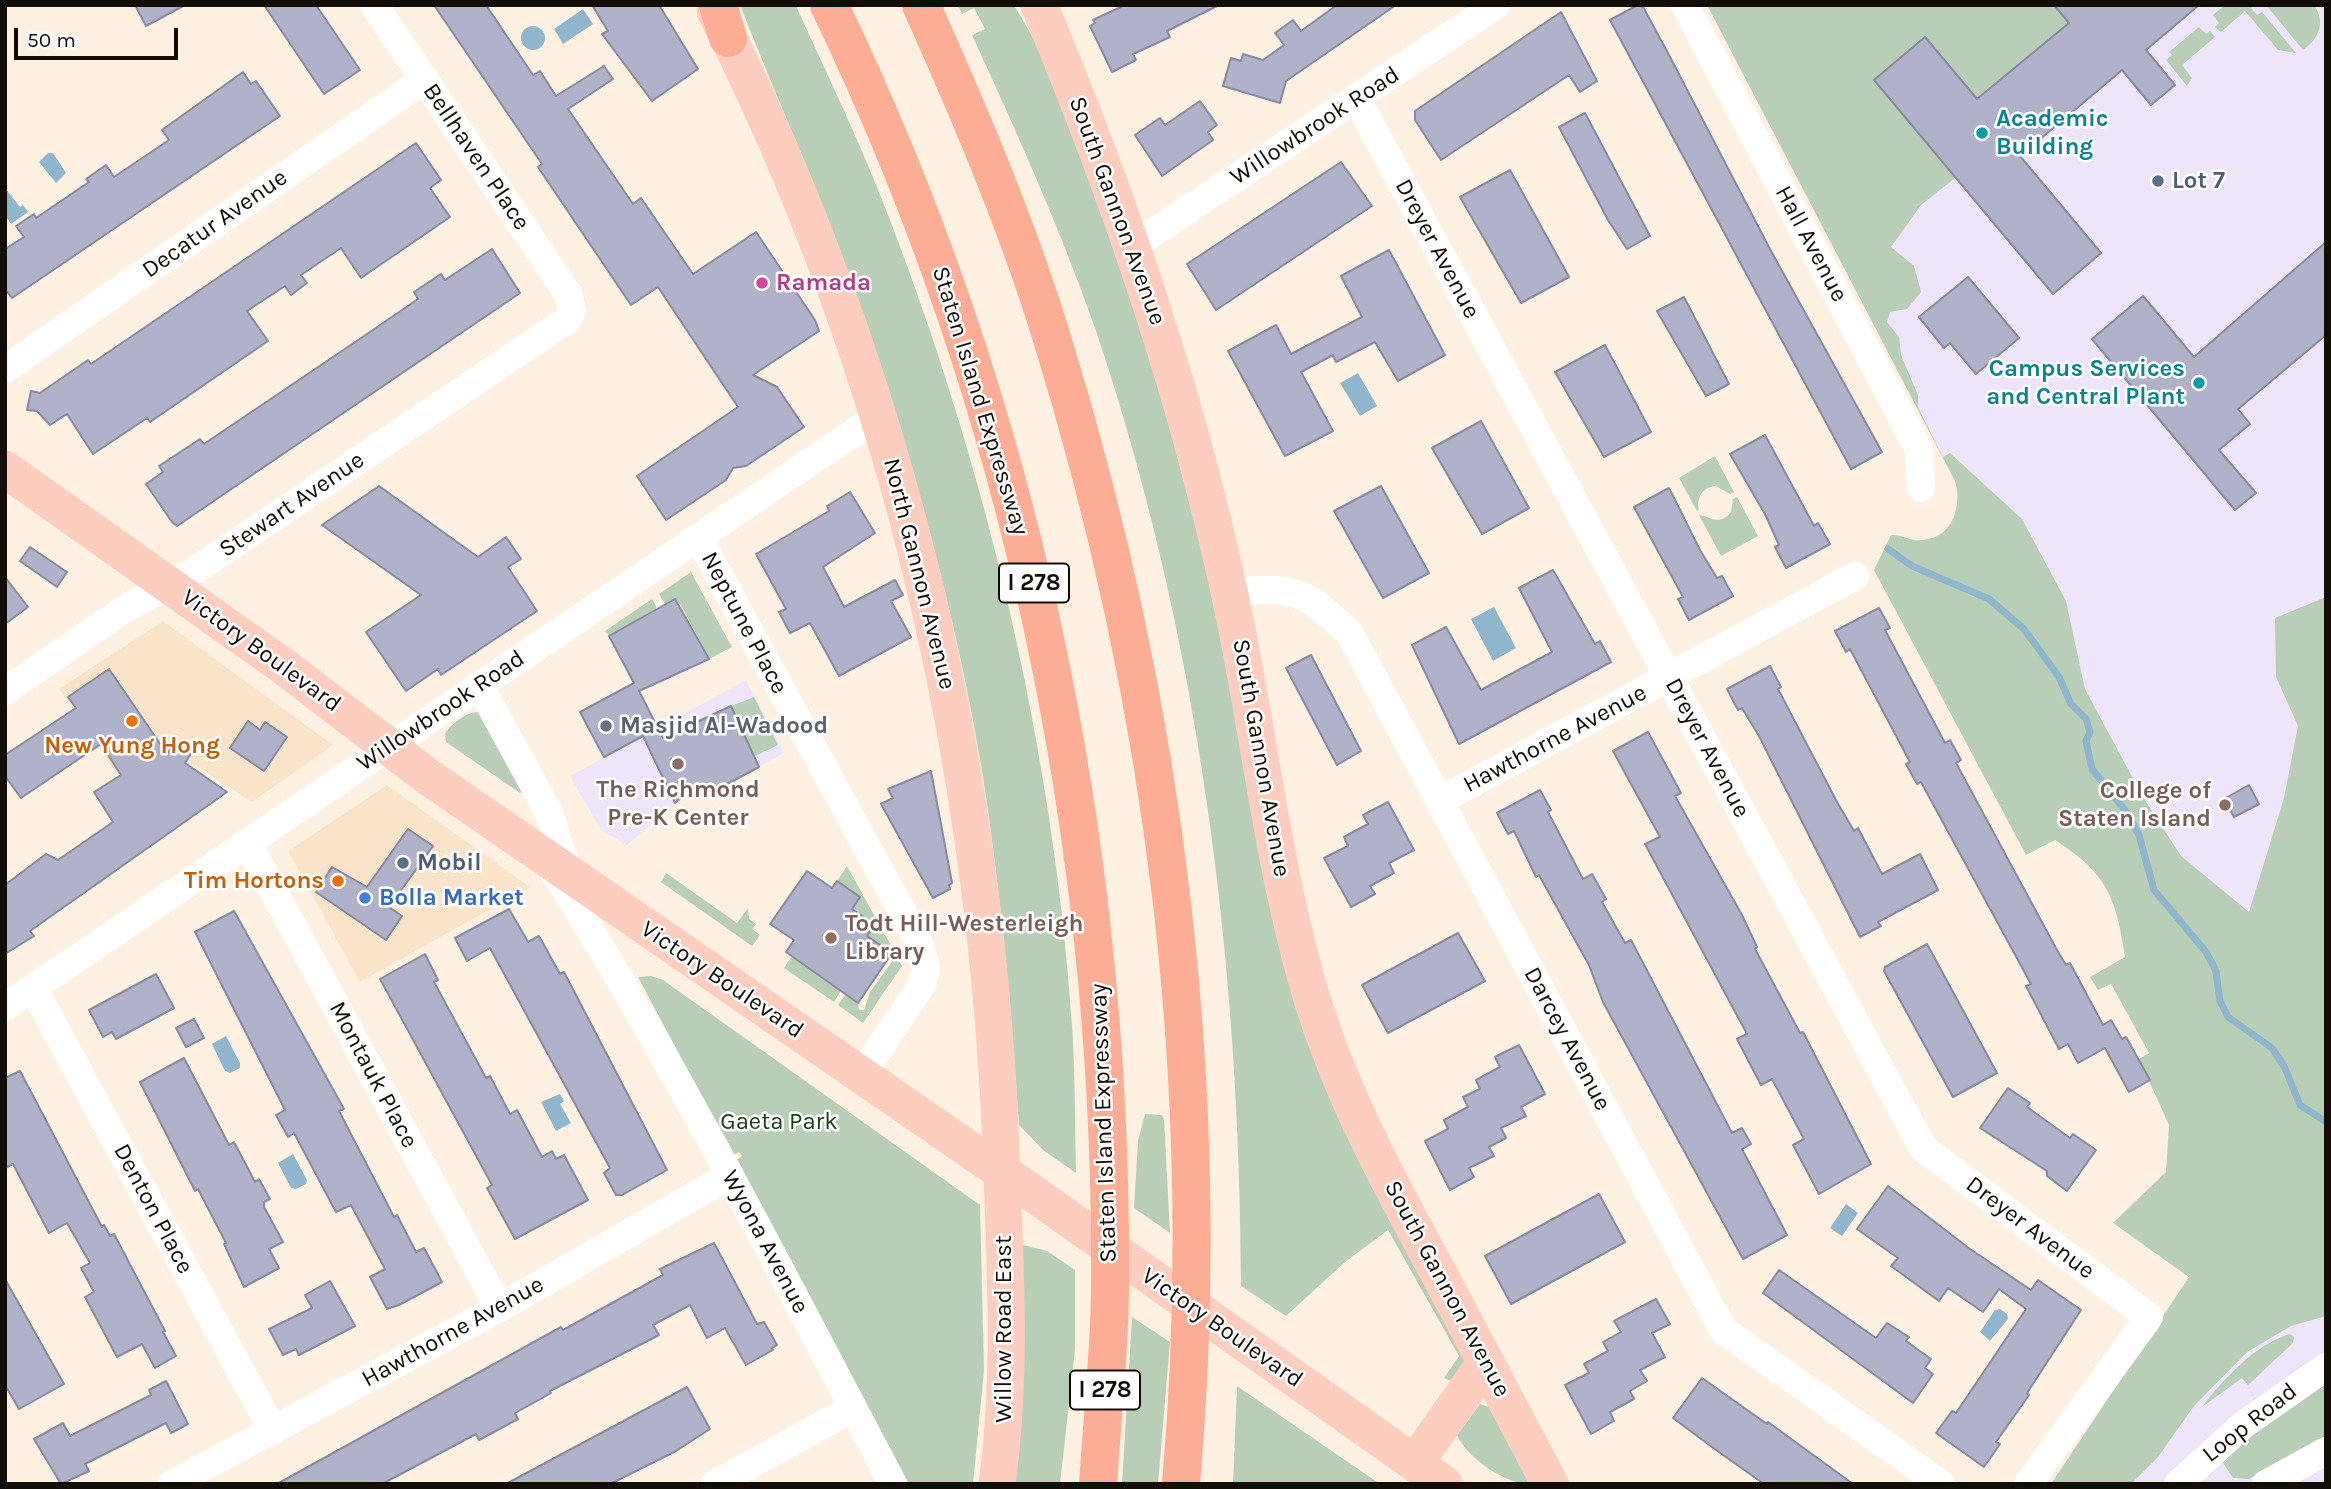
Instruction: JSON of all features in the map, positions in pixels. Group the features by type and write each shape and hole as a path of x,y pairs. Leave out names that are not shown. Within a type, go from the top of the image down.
{"highway":[{"name":"Staten Island Expressway","path":"829,5 900,161 947,287 997,445 1042,616 1075,793 1091,909 1102,1029 1110,1205 1103,1292 1098,1484"},
{"path":"921,5 984,151 1045,318 1095,488 1125,614 1158,789 1174,906 1188,1063 1192,1249 1190,1352 1181,1484"},
{"path":"1072,1484 1083,1357 1103,1292"},
{"path":"1190,1352 1209,1447 1207,1484"}],"main road":[{"name":"North Gannon Avenue","path":"711,5 723,22 823,258 878,416 930,607 956,725 974,830 995,1011 1002,1173"},
{"name":"South Gannon Avenue","path":"1039,5 1099,151 1133,246 1195,450 1229,592 1284,887 1313,1002 1342,1082 1380,1166 1550,1484"},
{"name":"Victory Boulevard","path":"5,469 557,867 1002,1173 1444,1484"},
{"name":"Willow Road East","path":"997,1484 1004,1429 1007,1358 1002,1173"},
{"path":"1415,1463 1486,1362"}],"street":[{"name":"Bellhaven Place","path":"374,5 568,294 572,311"},
{"name":"Willowbrook Road","path":"1133,246 1357,100 1496,5"},
{"name":"Hall Avenue","path":"1685,5 1919,450 1921,488"},
{"name":"Decatur Avenue","path":"5,369 425,79"},
{"name":"Dreyer Avenue","path":"1357,100 1923,1148 2149,1317 2028,1484"},
{"name":"Stewart Avenue","path":"5,691 126,608 169,585 561,326 572,311"},
{"name":"Willowbrook Road","path":"5,1007 878,416"},
{"name":"Neptune Place","path":"698,537 919,943 926,968 922,985 861,1075"},
{"name":"Hawthorne Avenue","path":"1439,801 1855,576"},
{"name":"Darcey Avenue","path":"1229,592 1292,591 1317,603 1350,634 1723,1330 1941,1484"},
{"name":"Wyona Avenue","path":"480,685 549,813 557,867 730,1175 893,1484"},
{"name":"Montauk Place","path":"247,842 499,1308"},
{"name":"Denton Place","path":"33,988 273,1431"},
{"name":"Hawthorne Avenue","path":"172,1484 499,1308 730,1175"},
{"name":"Loop Road","path":"2178,1484 2243,1425 2326,1367"},
{"path":"715,1484 853,1408"},
{"path":"2266,1484 2326,1451"}],"shaded area":[{"name":"College of Staten Island","path":"1707,5 2326,5 2326,1484 2051,1484 2293,1129"},
{"path":"163,621 333,745 252,802 165,746 119,778 59,689"},
{"name":"The Richmond Pre-K Center","path":"746,680 784,753 703,797 691,790 627,845 601,830 570,776"},
{"path":"387,785 530,887 360,982 288,851"}],"green space":[{"path":"740,5 795,5 797,8 883,202 954,405 984,509 1010,613 1050,825 1064,932 1073,1039 1076,1173 1043,1150 1019,1125 1005,951 989,820 972,717 946,597 915,478 859,303"},
{"path":"958,5 1014,5 1046,60 1140,315 1219,615 1263,855 1464,1349 1464,1364 1451,1381 1444,1378 1459,1356 1388,1230 1345,1262 1286,1316 1241,1286 1239,1164 1222,921 1207,801 1187,681 1162,562 1131,444 1095,328 1037,180 972,35 985,29 974,8 962,14"},
{"path":"1707,5 2054,5 2057,9 2061,5 2082,12 2002,79 1987,111 1925,37 1874,80 1955,178 1921,205 1891,247 1914,266 1921,292 1907,309 1890,312 1887,322 1899,337 1901,355 1918,395 1918,407 1943,457 1950,453 2022,519 2066,601 2085,689 2143,797 2181,856 2249,912 2284,798 2298,726 2276,677 2275,618 2326,597 2326,1316 2291,1326 2247,1352 2194,1406 2158,1457 2131,1484 2051,1484 2189,1277 2113,1223 2166,1172 2169,1125 2139,1059 2149,1053 2111,984 2098,990 2090,977 2125,957 2118,918 2113,902 2098,876 2073,852 2055,840 2026,855 1874,570 1891,535 1923,540 1934,538 1949,526 1956,509 1955,481"},
{"path":"2225,5 2254,5 2251,8 2257,15 2262,12 2296,53 2278,50 2245,11 2221,32 2215,27 2219,23 2213,15"},
{"path":"2266,5 2314,5 2320,24 2313,41 2303,50"},
{"path":"2199,27 2206,34 2210,31 2215,37 2182,65 2192,78 2187,86 2166,60 2172,55 2169,52"},
{"path":"1715,456 1734,492 1730,494 1716,486 1707,488 1700,497 1697,511 1679,478"},
{"path":"1737,497 1758,536 1721,556 1699,515 1715,520 1723,519 1731,512 1733,499"},
{"path":"691,572 732,647 709,659 681,605 674,599 665,604 659,594"},
{"path":"652,599 657,608 609,636 605,631"},
{"path":"754,697 778,745 755,756 731,706"},
{"path":"478,712 483,714 523,790 520,793 446,742 445,734 455,723 464,716"},
{"path":"847,866 894,951 892,953 867,936 875,925 852,909 837,881"},
{"path":"666,873 737,923 748,908 749,919 756,924 752,929 760,935 752,946 661,882"},
{"path":"792,956 841,991 834,1002 784,968"},
{"path":"896,956 902,966 863,1023 838,1005 846,994 858,1003 859,1010 864,1010 870,992"},
{"name":"Gaeta Park","path":"651,976 663,980 980,1205 984,1370 973,1484 909,1484 735,1161 742,1156 739,1152 733,1155 638,977"},
{"path":"1145,1114 1162,1115 1164,1119 1170,1233 1134,1208 1138,1141"},
{"path":"1023,1245 1047,1251 1075,1270 1075,1350 1060,1484 1013,1484 1022,1414"},
{"path":"1132,1317 1170,1342 1158,1484 1122,1484"},
{"path":"2290,1334 2294,1337 2293,1343 2248,1385 2242,1378 2202,1407 2252,1354"},
{"path":"2326,1383 2326,1436 2249,1479 2233,1478 2223,1463 2234,1446"},
{"path":"1237,1386 1380,1484 1233,1484"},
{"path":"1480,1404 1489,1407 1530,1484 1499,1475 1478,1461 1462,1444 1457,1435"}],"water":[{"path":"583,9 593,24 563,44 554,29"},
{"path":"528,26 538,26 545,33 545,43 538,50 528,50 521,43 521,33"},
{"path":"48,153 53,153 66,173 56,183 39,162"},
{"path":"5,188 20,207 23,205 28,212 11,224 5,215"},
{"path":"1358,373 1377,406 1360,416 1340,383"},
{"path":"1494,607 1516,648 1493,661 1471,619"},
{"path":"226,1036 240,1063 240,1068 230,1073 225,1071 212,1044"},
{"path":"560,1094 564,1101 560,1104 571,1123 556,1131 541,1102"},
{"path":"293,1154 307,1180 306,1184 296,1189 291,1188 278,1163"},
{"path":"1846,1204 1858,1213 1842,1236 1830,1228"},
{"path":"2000,1309 2007,1314 2008,1319 1990,1341 1980,1332 1995,1310"}],"building":[{"path":"135,5 185,5 146,26"},
{"path":"264,5 316,5 360,70 324,94"},
{"path":"434,5 486,5 533,75 540,71 556,96 604,66 613,79 568,109 633,204 641,198 693,274 756,232 815,320 819,331 753,375 777,387 804,427 746,466 733,468 726,480 666,520 637,476 738,407 658,287 631,305 538,167 542,164"},
{"path":"592,5 659,5 698,69 652,101 602,34 608,31"},
{"path":"1125,5 1219,5 1167,31 1170,37 1133,54 1136,60 1112,72 1090,26 1095,23 1093,20"},
{"path":"1337,5 1396,5 1286,81 1280,103 1223,86 1231,58 1241,61 1243,54 1263,60 1284,45 1275,33 1293,20 1301,31"},
{"path":"1642,5 1771,251 1882,452 1851,469 1610,20"},
{"name":"Academic Building","path":"2054,5 2199,5 2146,50 2175,85 2151,105 2122,70 2020,156 2101,253 2053,294 1874,80 1925,37 1977,99 2069,23"},
{"path":"1561,12 1597,81 1580,92 1569,75 1441,160 1415,120 1415,111"},
{"path":"243,72 251,84 256,81 280,116 12,298 5,289 5,249 24,237 16,226 34,214 36,218 89,182 86,179 106,165 114,177 169,140 162,130"},
{"path":"1200,101 1217,125 1208,132 1213,140 1162,176 1135,135 1160,118 1165,125"},
{"path":"1585,113 1650,236 1627,249 1608,220 1559,127"},
{"path":"416,143 441,180 430,188 450,217 361,278 341,248 301,275 307,283 291,295 285,286 247,311 268,341 150,422 147,418 93,454 67,414 50,425 37,411 27,410 31,391 40,393 88,360 91,364"},
{"path":"1341,162 1372,206 1216,310 1187,264"},
{"path":"1510,170 1569,277 1521,303 1460,197"},
{"name":"Campus Services and Central Plant","path":"2326,242 2326,335 2238,409 2250,424 2219,450 2256,493 2235,510 2092,339 2143,296 2194,357"},
{"path":"492,249 520,293 177,526 172,522 146,484 163,472 159,466 200,439 204,444 370,332 418,299 414,292 441,274 445,280"},
{"path":"1389,250 1445,355 1398,381 1375,342 1336,362 1333,355 1301,372 1333,431 1285,456 1228,351 1276,325 1291,354 1362,317 1341,276"},
{"path":"1968,277 2019,338 1976,374 1950,343 1944,348 1919,317"},
{"path":"1684,297 1729,384 1706,396 1657,311"},
{"path":"1605,345 1651,432 1604,457 1555,372"},
{"path":"1481,421 1529,508 1482,534 1432,448"},
{"path":"1765,435 1814,526 1818,523 1830,544 1786,568 1775,547 1779,545 1765,514 1730,454"},
{"path":"379,486 478,557 506,537 521,559 508,567 537,611 441,675 438,669 406,691 366,632 421,595 322,525"},
{"path":"1381,486 1429,573 1383,598 1334,511"},
{"path":"1669,488 1700,550 1717,578 1722,576 1733,596 1689,620 1678,599 1683,597 1634,507"},
{"path":"850,492 875,533 823,567 844,607 895,580 903,595 891,601 911,637 839,676 810,623 790,633 779,612 786,609 756,554 829,511 827,506"},
{"path":"30,547 67,572 57,587 20,561"},
{"path":"1553,570 1595,644 1600,641 1611,662 1459,744 1412,645 1446,627 1481,690 1552,652 1519,588"},
{"path":"5,577 28,607 5,624"},
{"path":"675,599 709,659 639,691 663,738 731,706 759,767 703,797 691,790 675,803 643,736 604,757 580,712 634,683 609,636"},
{"path":"1879,608 1890,628 1885,630 1945,743 1950,740 1961,760 1956,763 2057,950 2066,965 2070,963 2103,1025 2111,1020 2122,1039 2126,1037 2150,1080 2129,1092 2105,1048 2078,1063 2068,1044 2059,1049 2026,986 2031,984 1921,782 1917,784 1906,764 1910,762 1850,649 1846,652 1835,631"},
{"path":"1311,655 1361,751 1337,765 1286,668"},
{"path":"1770,666 1781,687 1778,689 1837,802 1854,831 1858,828 1882,874 1920,854 1938,890 1878,922 1881,926 1860,937 1759,736 1742,708 1738,710 1727,689"},
{"path":"109,669 167,754 176,741 192,752 185,763 227,792 30,931 34,936 5,954 5,885 46,854 58,860 113,822 94,792 121,775 101,744 21,798 5,776 5,755 76,708 68,697"},
{"path":"248,721 260,730 265,722 287,737 264,771 230,748"},
{"path":"1648,732 1681,793 1675,796 1742,915 1757,947 1755,949 1800,1033 1803,1032 1871,1164 1819,1194 1793,1145 1804,1139 1772,1079 1761,1085 1737,1039 1747,1034 1645,844 1660,837 1613,751"},
{"path":"931,771 952,883 949,885 950,889 933,898 881,804 893,798 888,789"},
{"path":"2249,785 2259,804 2234,817 2224,799"},
{"path":"1540,790 1551,810 1548,812 1583,879 1592,874 1606,899 1602,902 1625,943 1631,940 1732,1133 1742,1128 1751,1144 1742,1149 1787,1235 1743,1259 1603,1002 1589,965 1539,875 1536,877 1514,831 1508,834 1497,813"},
{"path":"1388,802 1414,850 1389,863 1394,873 1370,886 1375,894 1351,907 1324,858 1348,846 1344,837 1368,824 1363,815"},
{"path":"408,829 433,846 389,907 402,916 386,940 316,892 332,867 367,887"},
{"name":"Todt Hill-Westerleigh Library","path":"807,871 832,888 837,881 860,897 852,909 875,925 867,936 892,953 858,1003 786,952 794,940 770,924"},
{"path":"509,909 528,942 539,936 560,974 564,972 667,1170 622,1195 616,1195 604,1173 610,1168 490,948 467,961 455,938"},
{"path":"234,911 344,1109 339,1111 394,1217 397,1215 416,1252 424,1248 442,1282 399,1305 387,1309 370,1277 385,1269 351,1205 336,1212 294,1133 288,1137 276,1115 285,1110 195,932"},
{"path":"1458,933 1485,981 1388,1033 1362,985"},
{"path":"1927,944 1997,1073 1953,1097 1884,971 1885,967"},
{"path":"425,954 438,980 434,982 486,1078 490,1076 510,1114 517,1110 542,1157 552,1151 556,1159 564,1155 588,1200 515,1239 487,1188 492,1185 380,979"},
{"path":"156,974 174,1008 116,1039 112,1032 103,1037 89,1010"},
{"path":"194,1019 204,1038 186,1047 176,1028"},
{"path":"1519,1045 1545,1094 1521,1107 1526,1116 1501,1128 1506,1138 1489,1147 1494,1156 1469,1168 1474,1177 1450,1190 1425,1141 1448,1129 1444,1120 1468,1107 1463,1097 1480,1089 1476,1080 1500,1067 1495,1057"},
{"path":"184,1058 229,1145 234,1142 255,1182 259,1179 270,1199 264,1202 264,1207 283,1242 269,1249 279,1268 244,1287 224,1244 226,1243 198,1189 195,1191 140,1082"},
{"path":"20,1071 102,1227 104,1225 110,1236 114,1234 165,1331 163,1332 176,1356 155,1368 142,1344 117,1357 85,1297 94,1292 81,1268 90,1263 67,1223 49,1233 13,1164 5,1168 5,1078"},
{"path":"2008,1088 2030,1103 2027,1107 2070,1138 2073,1134 2096,1150 2067,1191 2047,1176 2047,1171 1980,1128"},
{"path":"1888,1186 1970,1249 2031,1290 2038,1280 2081,1310 2027,1393 2029,1395 1996,1442 2000,1444 1984,1467 1936,1433 1952,1411 1956,1413 2026,1309 1999,1289 1983,1312 1948,1288 1939,1301 1891,1266 1898,1258 1857,1229"},
{"path":"1599,1194 1625,1242 1511,1304 1485,1256"},
{"path":"714,1243 757,1324 764,1322 777,1345 746,1365 725,1328 707,1338 690,1305 653,1325 659,1335 550,1391 551,1393 515,1413 518,1419 479,1440 476,1434 382,1484 277,1484 561,1327 563,1330 663,1275 660,1269"},
{"path":"1779,1270 1876,1338 1887,1323 1909,1337 1906,1341 1931,1359 1925,1368 1933,1374 1913,1403 1763,1293"},
{"path":"5,1279 64,1384 19,1409 5,1385"},
{"path":"330,1281 355,1326 299,1355 296,1349 283,1355 269,1329 312,1308 305,1295"},
{"path":"1656,1299 1670,1324 1652,1333 1665,1357 1640,1370 1647,1381 1630,1391 1634,1399 1610,1412 1614,1421 1591,1434 1565,1385 1589,1373 1584,1364 1608,1351 1603,1342 1621,1332 1614,1321"},
{"path":"1702,1378 1853,1484 1764,1484 1673,1418"},
{"path":"166,1381 188,1424 171,1433 166,1423 85,1464 89,1471 61,1484 34,1439 63,1423 70,1436 151,1395 149,1390"},
{"path":"687,1387 710,1429 676,1451 610,1484 506,1484"}],"waterway":[{"path":"1888,549 1912,566 1989,599 2024,629 2059,677 2071,704 2086,719 2090,732 2086,741 2092,769 2127,813 2139,835 2154,890 2206,952 2216,971 2220,1001 2228,1017 2272,1048 2284,1066 2300,1105 2326,1122"}],"place":[{"name":"Academic Building","path":"1982,133"},
{"name":"Lot 7","path":"2158,181"},
{"name":"Ramada","path":"762,283"},
{"name":"Campus Services and Central Plant","path":"2199,383"},
{"name":"New Yung Hong","path":"132,721"},
{"name":"Masjid Al-Wadood","path":"606,726"},
{"name":"The Richmond Pre-K Center","path":"678,764"},
{"name":"College of Staten Island","path":"2225,805"},
{"name":"Mobil","path":"403,863"},
{"name":"Tim Hortons","path":"338,881"},
{"name":"Bolla Market","path":"365,898"},
{"name":"Todt Hill-Westerleigh Library","path":"831,938"}]}
